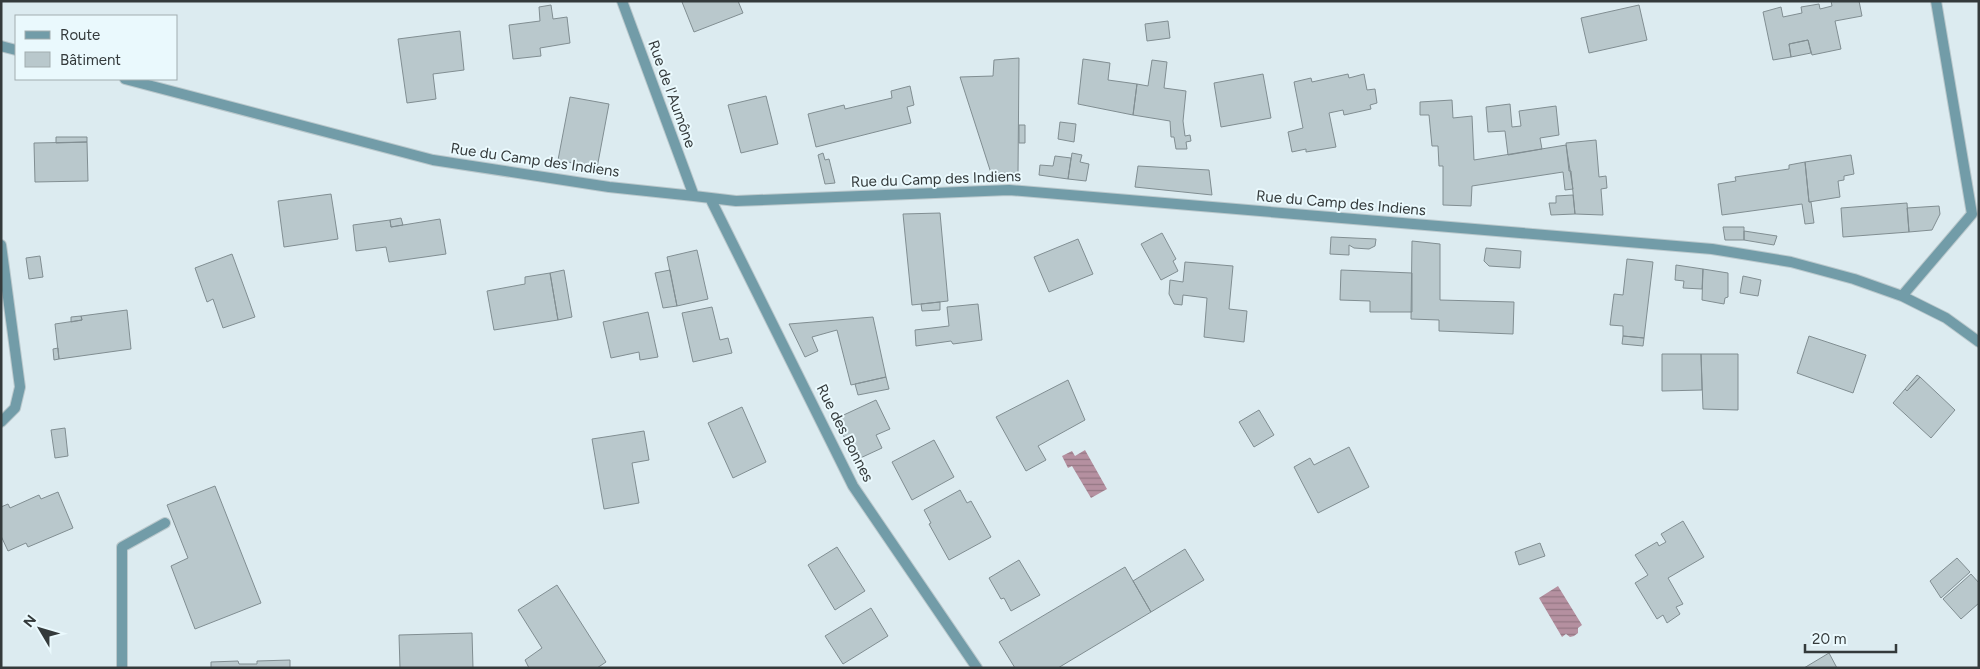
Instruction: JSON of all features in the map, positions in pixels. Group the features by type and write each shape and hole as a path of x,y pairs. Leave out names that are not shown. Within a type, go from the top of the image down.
{"street":[{"name":"Rue de l'Aumône","path":"622,1 694,196"},
{"path":"1902,296 1975,214 1936,1"},
{"path":"1,46 15,50"},
{"name":"Rue du Camp des Indiens","path":"129,80 433,160 609,187 710,198 746,200 1010,190 1712,249 1791,262 1854,279 1902,296 1946,318 1979,342"},
{"name":"Rue des Bonnes","path":"710,198 853,486 977,668"},
{"path":"1,245 20,387 15,408 1,422"},
{"path":"122,668 122,547 165,523"}],"shaded area":[{"path":"1085,450 1107,489 1091,498 1072,466 1068,468 1062,456 1072,451 1075,456"},
{"path":"1558,586 1582,625 1574,636 1570,637 1566,634 1562,637 1539,598"}],"building":[{"path":"738,1 743,13 694,32 682,2"},
{"path":"1831,1 1859,1 1862,16 1835,21 1841,49 1812,55 1808,40 1789,44 1791,57 1773,60 1763,12 1781,7 1783,17 1802,13 1801,7 1819,4 1820,9 1832,6"},
{"path":"551,5 553,19 567,17 570,43 540,48 541,56 513,59 509,25 540,21 539,7"},
{"path":"1639,5 1647,40 1589,53 1581,18"},
{"path":"1168,21 1170,38 1147,41 1145,24"},
{"path":"460,31 464,70 433,74 436,99 407,103 398,39"},
{"path":"1808,40 1811,53 1791,57 1789,44"},
{"path":"1019,58 1018,173 991,173 960,77 993,76 994,60"},
{"path":"1083,59 1110,63 1108,80 1137,84 1133,115 1078,104"},
{"path":"1152,60 1167,62 1164,88 1186,91 1183,121 1185,136 1190,135 1191,141 1186,142 1187,149 1176,149 1174,137 1171,137 1170,121 1133,115 1137,84 1148,86"},
{"path":"1263,74 1271,118 1221,127 1214,83"},
{"path":"1348,74 1349,78 1364,74 1367,90 1375,89 1377,103 1370,105 1371,109 1344,115 1343,110 1329,113 1336,147 1306,152 1306,149 1292,152 1288,132 1303,128 1294,82 1311,78 1312,82"},
{"path":"910,86 914,105 907,107 911,123 816,147 808,114 844,105 845,109 892,98 891,91"},
{"path":"766,96 778,144 741,153 728,105"},
{"path":"570,97 609,104 597,168 558,160"},
{"path":"1452,100 1453,118 1472,116 1474,160 1566,145 1573,189 1565,190 1563,172 1472,186 1471,206 1443,205 1443,166 1439,166 1438,146 1432,146 1429,115 1420,115 1420,102"},
{"path":"1510,104 1512,127 1521,126 1519,111 1556,106 1559,135 1540,138 1542,149 1508,155 1505,131 1488,132 1486,107"},
{"path":"1060,122 1076,124 1074,142 1058,139"},
{"path":"1019,125 1025,125 1025,143 1019,143"},
{"path":"56,137 87,137 87,142 56,143"},
{"path":"1596,140 1599,177 1606,176 1607,188 1601,189 1603,215 1575,214 1566,143"},
{"path":"87,142 88,181 35,182 34,143"},
{"path":"823,153 825,160 829,159 835,183 825,184 818,155"},
{"path":"1072,153 1082,155 1080,162 1089,164 1086,181 1068,179"},
{"path":"1851,155 1854,174 1844,176 1844,180 1838,181 1840,197 1809,202 1805,162"},
{"path":"1055,156 1071,158 1068,179 1039,175 1040,165 1053,166"},
{"path":"1805,162 1809,202 1811,202 1814,223 1805,224 1802,204 1722,215 1718,184 1736,181 1735,177 1789,169 1789,165"},
{"path":"1138,166 1209,170 1212,195 1135,187"},
{"path":"331,194 338,239 284,247 278,201"},
{"path":"1573,195 1575,214 1551,215 1549,203 1556,203 1556,196"},
{"path":"1907,203 1909,232 1843,237 1841,208"},
{"path":"1939,206 1940,214 1932,230 1909,232 1907,208"},
{"path":"940,213 948,301 912,305 903,214"},
{"path":"401,218 403,225 391,227 390,220"},
{"path":"440,219 446,254 389,262 386,247 356,251 353,225 390,220 391,227"},
{"path":"1723,227 1744,227 1744,240 1725,240"},
{"path":"1744,231 1777,236 1774,245 1744,240"},
{"path":"1162,233 1176,259 1173,261 1178,271 1161,280 1141,244"},
{"path":"1331,237 1376,239 1375,246 1369,249 1354,248 1349,245 1349,255 1330,254"},
{"path":"1078,239 1093,274 1049,292 1034,257"},
{"path":"1412,241 1440,244 1440,300 1514,302 1513,334 1439,331 1439,320 1411,319"},
{"path":"1486,248 1521,251 1520,268 1489,266 1484,261"},
{"path":"697,250 708,299 677,306 667,257"},
{"path":"232,254 255,317 223,328 213,299 207,302 195,268"},
{"path":"40,256 43,277 29,279 26,258"},
{"path":"1627,259 1653,262 1644,338 1623,336 1623,326 1610,325 1614,294 1623,295"},
{"path":"1185,262 1233,266 1229,309 1247,311 1244,342 1204,337 1207,298 1183,295 1182,305 1174,304 1169,294 1170,280 1183,282"},
{"path":"1676,265 1703,269 1702,289 1683,288 1684,281 1675,280"},
{"path":"1703,269 1728,273 1728,297 1725,298 1724,304 1702,300"},
{"path":"564,270 572,317 558,320 550,273"},
{"path":"670,270 677,306 663,308 655,273"},
{"path":"1341,270 1412,273 1412,312 1370,312 1370,301 1340,300"},
{"path":"550,273 558,320 494,330 487,291 525,284 525,277"},
{"path":"1743,276 1761,280 1758,296 1740,293"},
{"path":"940,302 940,310 922,311 921,304"},
{"path":"978,304 982,340 953,344 951,341 916,346 915,330 949,326 947,307"},
{"path":"712,307 720,340 728,338 732,353 693,362 682,313"},
{"path":"127,310 131,349 59,359 55,324 82,320 81,316"},
{"path":"648,312 658,357 640,360 639,352 611,358 603,322"},
{"path":"81,316 82,320 71,322 71,317"},
{"path":"873,317 886,377 851,385 837,330 812,337 818,351 805,357 789,324"},
{"path":"1623,336 1644,338 1643,346 1622,344"},
{"path":"1809,336 1866,355 1853,393 1797,373"},
{"path":"58,348 59,359 54,360 53,349"},
{"path":"1662,354 1701,354 1702,390 1662,391"},
{"path":"1701,354 1738,354 1738,410 1703,409"},
{"path":"1917,375 1920,377 1907,391 1905,389"},
{"path":"886,377 889,389 858,395 855,384"},
{"path":"1920,377 1955,410 1931,438 1893,403 1905,389 1907,391"},
{"path":"1068,380 1085,420 1038,446 1046,460 1026,471 996,417"},
{"path":"876,400 890,429 876,435 882,448 856,460 835,419"},
{"path":"742,407 766,462 733,478 708,423"},
{"path":"1259,410 1274,435 1254,447 1239,422"},
{"path":"65,428 68,456 55,458 51,430"},
{"path":"644,431 649,460 632,463 639,503 604,509 592,439"},
{"path":"934,440 954,477 912,500 892,462"},
{"path":"1349,447 1369,487 1318,513 1294,467 1310,458 1314,465"},
{"path":"215,486 261,603 195,629 171,566 188,558 167,505"},
{"path":"960,490 967,503 971,501 991,537 949,560 929,524 931,523 924,510"},
{"path":"58,492 73,528 28,547 26,543 8,551 1,536 1,507 8,504 10,508 39,495 41,499"},
{"path":"1683,521 1704,557 1668,578 1683,604 1676,607 1680,614 1667,623 1663,615 1657,619 1635,583 1648,575 1635,555 1657,542 1659,546 1666,542 1661,534"},
{"path":"1540,543 1545,556 1519,565 1515,552"},
{"path":"837,547 865,591 835,610 808,565"},
{"path":"1185,549 1204,580 1151,612 1133,581"},
{"path":"1957,558 1970,572 1941,598 1930,581"},
{"path":"1019,560 1040,595 1011,611 1004,598 1001,599 989,578"},
{"path":"1125,567 1151,612 1058,668 1015,668 999,642"},
{"path":"1971,574 1979,583 1979,603 1961,619 1943,599"},
{"path":"557,585 606,662 597,668 529,668 525,660 542,648 518,610"},
{"path":"871,608 888,636 843,664 825,636"},
{"path":"472,633 473,668 400,668 399,635"},
{"path":"1829,653 1837,668 1804,668"},
{"path":"290,660 290,668 211,668 211,662 238,661 239,664 257,664 257,661"}]}
